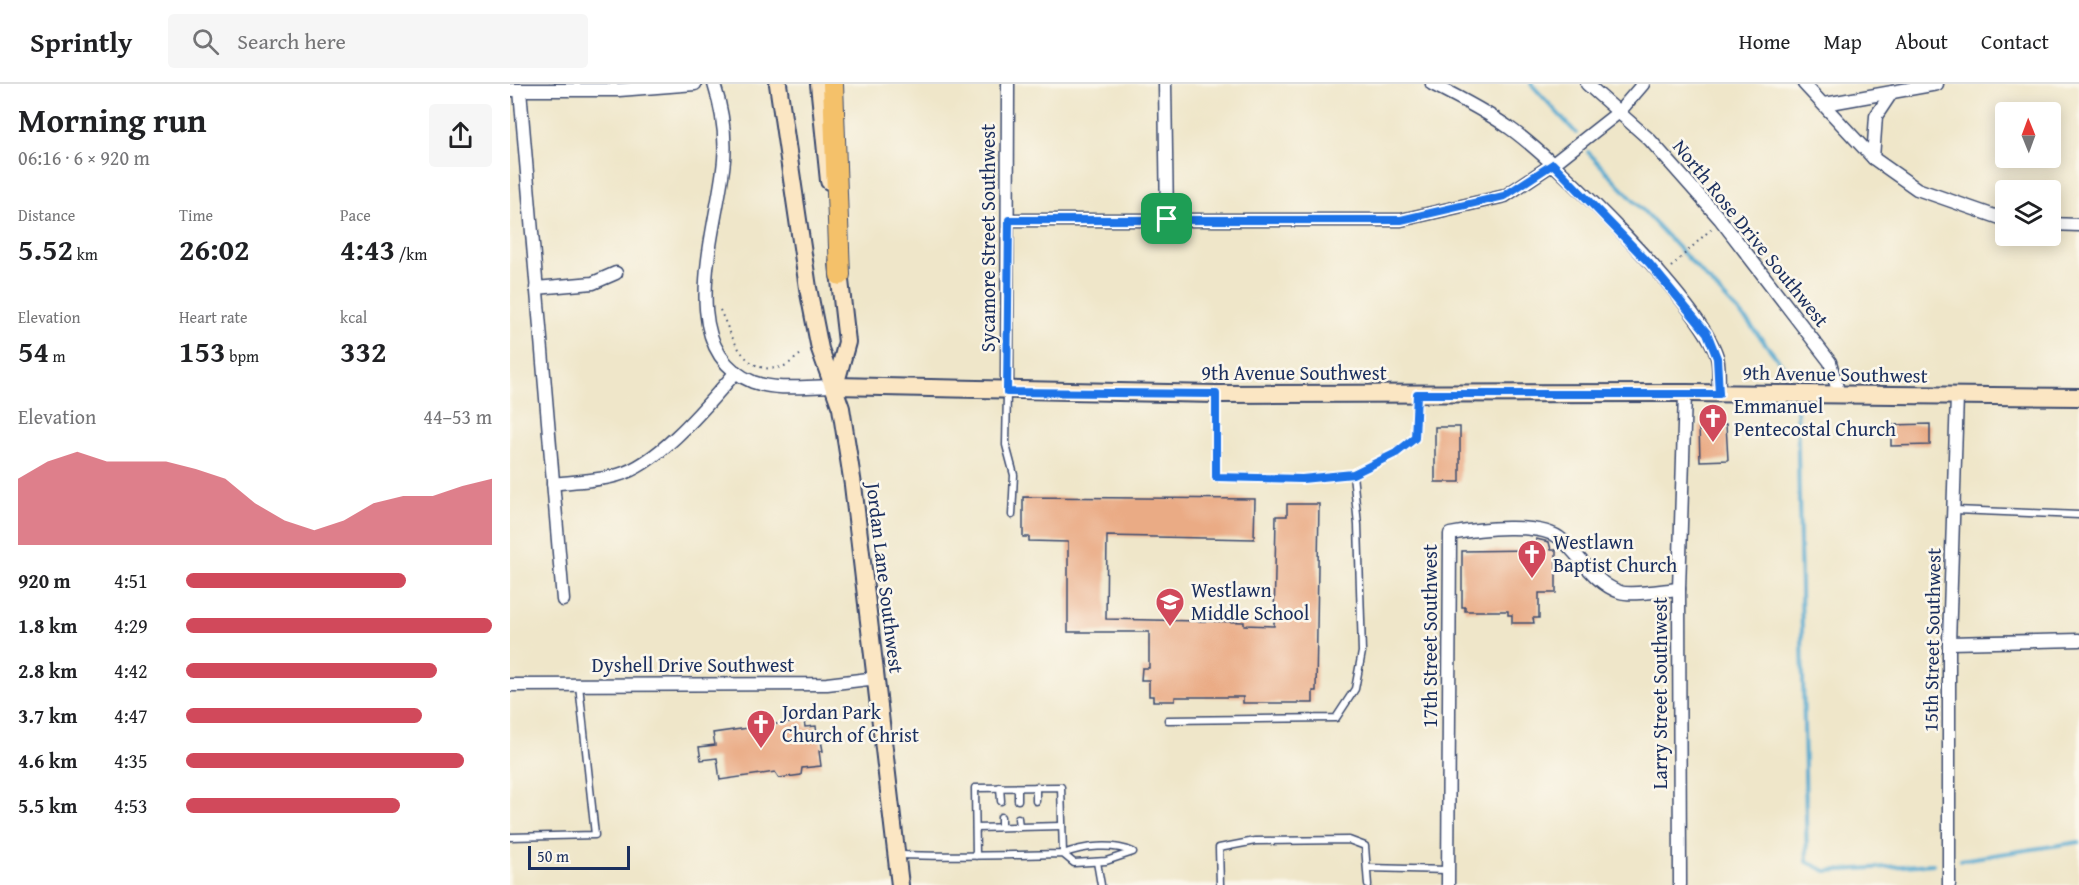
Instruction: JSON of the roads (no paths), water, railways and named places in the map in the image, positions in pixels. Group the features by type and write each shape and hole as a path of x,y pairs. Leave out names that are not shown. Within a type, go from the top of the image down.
{"main road":[{"path":"832,84 840,275"}],"street":[{"path":"563,600 536,288 515,90 619,90 695,84"},
{"path":"553,484 619,475 650,458 695,418 736,372 716,346 708,324 704,299 724,150 723,120 714,84"},
{"name":"Jordan Lane Southwest","path":"778,84 808,288 820,349 841,408 853,485 901,885"},
{"name":"Jordan Lane Southwest","path":"819,84 847,342 835,386"},
{"name":"Sycamore Street Southwest","path":"1007,392 1008,84"},
{"path":"1165,84 1167,219"},
{"path":"1432,84 1511,129 1553,164 1649,263 1707,333 1717,358 1719,394"},
{"name":"North Rose Drive Southwest","path":"1587,84 1650,140 1720,219 1830,362 1839,395"},
{"path":"1009,220 1401,220 1504,196 1553,164 1619,112 1643,84"},
{"path":"1804,84 1873,158 1917,189 1995,216"},
{"path":"1825,104 1937,84"},
{"path":"1873,158 1876,116 1892,92"},
{"path":"2061,224 2079,225"},
{"path":"536,288 593,283 616,273"},
{"name":"9th Avenue Southwest","path":"736,372 753,382 769,386 1007,392 1685,393 2079,397"},
{"name":"Larry Street Southwest","path":"1680,885 1679,589 1685,393"},
{"name":"15th Street Southwest","path":"1949,885 1949,643 1957,396"},
{"name":"17th Street Southwest","path":"1448,885 1450,534 1476,529 1540,530 1560,538 1601,583 1622,593 1679,589"},
{"path":"1949,643 2079,639"},
{"name":"Dyshell Drive Southwest","path":"510,685 827,684 877,678"}],"lane":[{"path":"1007,392 1006,445 1014,475 1012,515"},
{"path":"1216,394 1216,477 1302,479 1353,474 1396,453 1415,438 1417,394"},
{"path":"1168,720 1336,718 1355,689 1362,652 1359,525 1353,474"},
{"path":"1955,510 2079,515"},
{"path":"510,837 595,836 579,685"},
{"path":"897,855 976,856 1063,854 1075,849 1103,847 1124,847 1133,852 1097,862 1074,863 1063,854 1061,787 1000,787 975,788 976,856"},
{"path":"1000,787 1001,801"},
{"path":"1036,787 1036,801"},
{"path":"1017,788 1018,800"},
{"path":"1001,817 1001,827"},
{"path":"1018,818 1019,827"},
{"path":"1036,818 1036,826"},
{"path":"976,828 1062,826"},
{"path":"1220,885 1219,848 1236,843 1353,840 1365,846 1368,885"},
{"path":"1097,862 1101,885"},
{"path":"1368,867 1448,870"}],"waterway":[{"path":"1531,84 1576,133"},
{"path":"1588,152 1748,322 1784,367"},
{"path":"1797,407 1807,862 1826,871 1933,864"},
{"path":"1961,860 2079,842"}],"place":[{"name":"Emmanuel Pentecostal Church","path":"1713,444"},
{"name":"Westlawn Baptist Church","path":"1532,580"},
{"name":"Westlawn Middle School","path":"1170,628"},
{"name":"Jordan Park Church of Christ","path":"761,750"}]}
